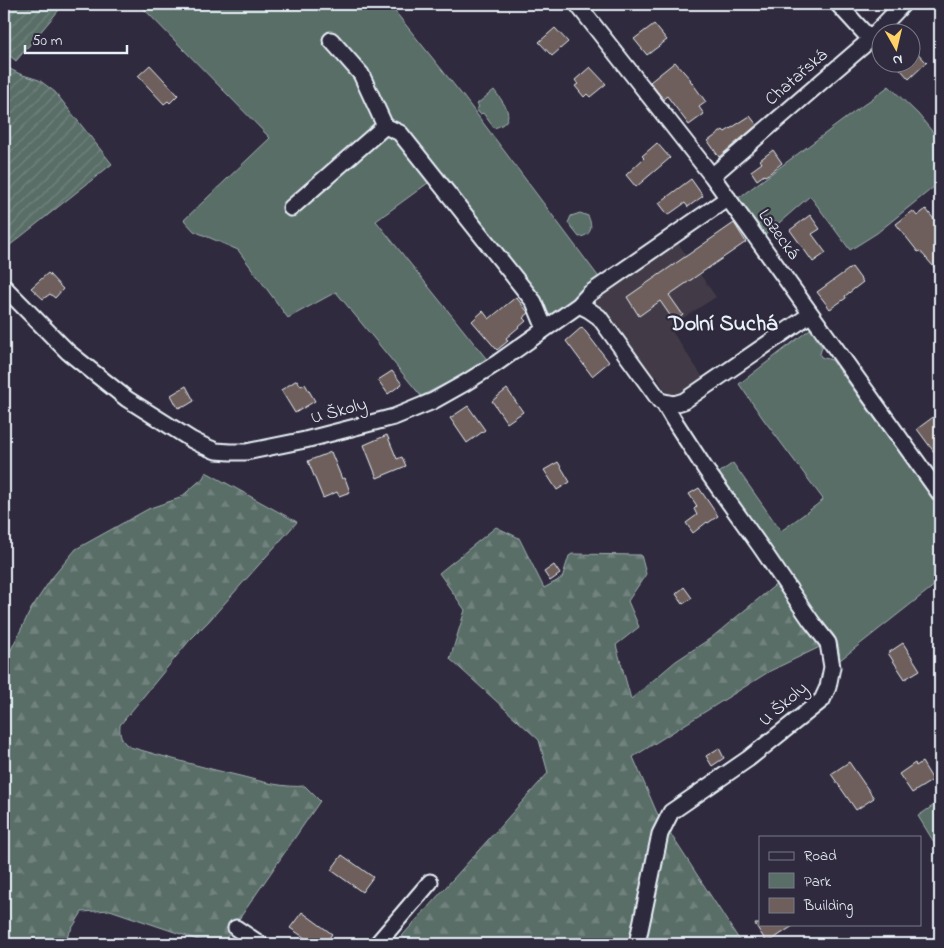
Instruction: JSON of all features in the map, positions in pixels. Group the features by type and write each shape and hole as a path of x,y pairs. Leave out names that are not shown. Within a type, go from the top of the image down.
{"street":[{"name":"Lazecká","path":"577,4 712,176 940,494"},
{"path":"838,4 870,39"},
{"name":"Chatařská","path":"712,176 864,45 903,4"},
{"path":"331,40 361,74 385,126 400,133 534,302 545,329"},
{"path":"291,208 385,126"},
{"path":"579,305 589,294 728,198"},
{"name":"U Školy","path":"4,287 68,352 127,398 192,440 216,451 230,452 246,452 305,440 394,417 433,401 465,383 497,363 579,305 599,317 660,401 663,402 706,470 811,622 828,643 832,667 828,687 822,700 748,759 671,812 660,834 637,944"},
{"path":"663,402 674,404 684,401 811,314"},
{"path":"376,944 430,882"},
{"path":"236,928 260,944"}],"shaded area":[{"path":"673,236 716,297 669,327 704,379 672,398 656,375 653,377 643,362 640,364 589,294"}],"green space":[{"path":"4,4 64,4 16,61 4,51"},
{"path":"139,4 389,4 463,96 601,280 552,318 443,172 376,221 489,362 421,396 336,292 288,318 238,250 194,231 184,220 270,138"},
{"path":"4,66 39,80 55,92 112,164 4,250"},
{"path":"889,86 918,114 940,141 940,182 877,233 850,250 810,196 764,236 737,199"},
{"path":"494,90 505,105 508,116 502,125 494,128 483,113 480,114 476,109 479,107 477,104"},
{"path":"580,213 588,216 591,227 587,235 579,237 568,223 571,216"},
{"path":"810,329 822,347 821,357 832,360 940,509 940,581 840,660 838,645 834,635 815,617 716,475 733,463 781,531 822,501 823,499 739,384"},
{"path":"206,472 297,522 189,641 120,725 123,741 130,747 266,783 305,786 320,801 222,944 210,944 110,910 82,912 68,935 66,944 4,944 4,664 31,609 51,579 76,549 150,508 180,498 203,478"},
{"path":"496,527 519,538 544,588 562,578 569,556 572,554 641,555 646,574 628,601 639,627 616,645 631,699 676,661 711,638 779,582 826,644 770,671 633,757 657,813 742,944 412,944 402,936 548,773 539,740 450,659 465,610 439,573"},
{"path":"940,801 940,852 918,816"}],"building":[{"path":"654,24 667,40 647,55 634,39"},
{"path":"555,28 568,42 552,56 539,42"},
{"path":"922,58 927,62 922,67"},
{"path":"675,62 691,80 706,102 699,107 704,114 689,125 667,96 663,99 650,82"},
{"path":"150,65 178,95 170,103 168,101 164,104 138,76"},
{"path":"590,67 606,84 590,97 587,94 584,97 575,86 578,84 575,80"},
{"path":"903,72 916,72 909,79"},
{"path":"750,116 757,125 719,157 708,141 723,130 725,132"},
{"path":"657,143 670,158 636,187 626,175 644,158 642,156"},
{"path":"773,150 782,163 770,173 757,180 751,171 762,163 760,160"},
{"path":"691,179 703,196 688,207 685,203 668,215 659,203"},
{"path":"926,209 940,227 940,274 920,251 918,252 896,224 913,211 917,216"},
{"path":"810,215 820,229 812,234 826,253 813,262 790,230"},
{"path":"734,223 746,242 669,295 683,315 674,321 660,301 639,316 627,297"},
{"path":"852,267 863,282 845,296 846,298 830,309 817,292"},
{"path":"48,273 63,289 55,298 50,294 43,299 31,288"},
{"path":"516,297 529,313 523,318 526,321 506,338 508,341 497,350 472,321 483,311 489,319"},
{"path":"582,327 609,362 592,376 566,341"},
{"path":"392,371 402,384 388,394 378,380"},
{"path":"297,380 301,386 305,384 315,401 295,413 281,390"},
{"path":"186,386 194,401 178,408 171,395"},
{"path":"507,389 523,412 507,423 492,401"},
{"path":"468,406 485,430 467,443 450,418"},
{"path":"940,412 940,460 917,429"},
{"path":"387,435 397,459 402,457 406,466 377,478 364,445"},
{"path":"331,452 342,479 345,478 350,492 339,496 337,492 323,498 308,461"},
{"path":"558,462 570,482 557,490 544,470"},
{"path":"699,488 718,516 693,533 686,523 697,515 694,509 697,506 689,494"},
{"path":"554,565 560,574 550,581 544,572"},
{"path":"684,587 692,598 683,604 676,594"},
{"path":"903,643 920,670 905,679 888,653"},
{"path":"719,748 724,758 712,766 706,756"},
{"path":"849,762 874,798 856,810 831,774"},
{"path":"922,762 933,780 912,793 899,774 915,763 916,766"},
{"path":"342,855 373,877 362,892 331,870"},
{"path":"302,912 332,934 325,944 314,944 290,928"},
{"path":"755,924 759,924 759,926 793,926 767,943"}],"district":[{"name":"Dolní Suchá","path":"723,325"}]}
